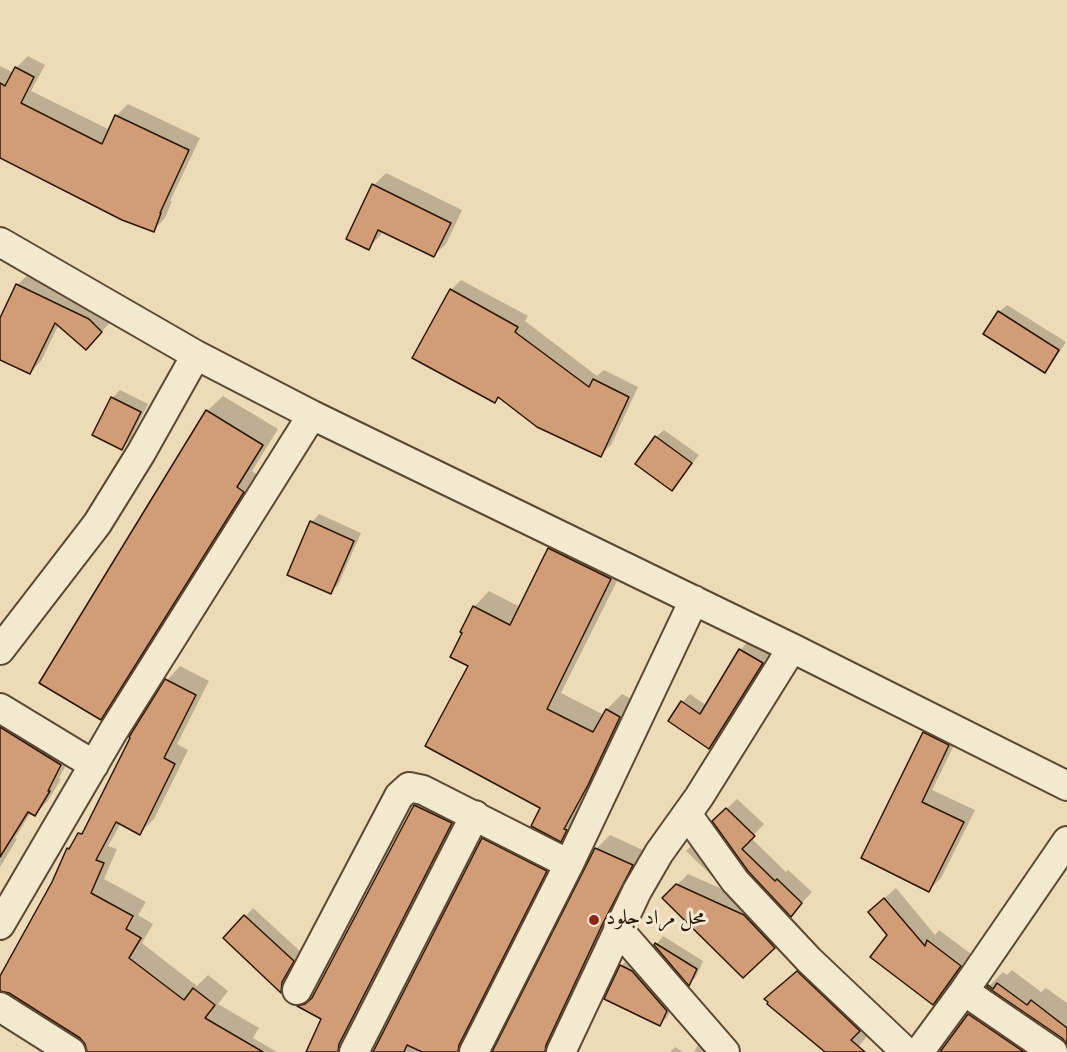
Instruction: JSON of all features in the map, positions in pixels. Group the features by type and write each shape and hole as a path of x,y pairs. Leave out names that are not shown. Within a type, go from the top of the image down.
{"street":[{"path":"0,242 196,355 312,415 792,648 1067,786"},
{"path":"0,650 97,524 141,453 196,355"},
{"path":"0,925 114,730 312,415"},
{"path":"474,1052 570,864 694,600"},
{"path":"561,1052 637,891 792,648"},
{"path":"0,708 94,765"},
{"path":"297,990 399,796 409,787 416,787 475,815 570,864"},
{"path":"687,814 743,890 809,960 906,1052"},
{"path":"354,1052 475,815"},
{"path":"920,1052 1067,841"},
{"path":"618,929 725,1052"},
{"path":"964,991 1053,1052"},
{"path":"0,1007 71,1052"}],"building":[{"path":"15,67 34,77 21,103 102,144 115,115 189,150 160,213 154,232 122,220 0,158 0,83 5,86"},
{"path":"372,184 451,223 434,257 378,230 369,250 346,239"},
{"path":"16,284 89,319 102,332 86,350 55,323 30,374 0,360 0,318"},
{"path":"450,289 518,327 515,332 589,387 593,379 629,397 601,457 537,427 498,397 495,403 412,358"},
{"path":"998,311 1059,350 1045,373 983,334"},
{"path":"111,397 141,412 122,450 92,435"},
{"path":"206,410 263,445 237,487 244,492 101,720 39,683"},
{"path":"655,436 692,463 672,491 635,464"},
{"path":"310,521 354,541 331,594 287,575"},
{"path":"548,548 611,579 547,709 593,732 606,709 620,717 564,829 567,830 561,842 531,826 540,808 425,746 468,666 450,657 473,606 510,625"},
{"path":"739,649 763,663 709,749 668,721 681,701 700,714"},
{"path":"165,679 196,695 164,758 175,764 140,835 116,822 96,860 104,863 91,893 133,916 126,929 141,938 129,958 184,1000 193,988 215,1005 205,1018 263,1052 87,1052 80,1038 9,993 0,991 0,976 52,882 67,848 69,849 78,833 82,834 129,737"},
{"path":"0,727 61,765 48,791 50,791 35,816 28,812 0,857"},
{"path":"923,732 949,745 922,802 964,822 929,892 861,858"},
{"path":"414,805 452,823 339,1044 338,1052 306,1052 321,1019 297,1006 305,1004 312,998"},
{"path":"726,808 755,836 742,849 802,903 791,917 748,871 712,821"},
{"path":"482,838 547,871 459,1045 458,1052 422,1052 407,1045 404,1052 373,1052"},
{"path":"595,848 633,865 603,923 546,1045 545,1052 492,1052"},
{"path":"676,884 744,915 775,948 743,978 662,898"},
{"path":"884,898 925,946 927,940 961,966 933,1005 870,957 887,935 868,912"},
{"path":"244,915 294,961 282,982 281,993 223,938"},
{"path":"655,943 697,969 689,986 654,945"},
{"path":"620,965 632,971 667,1011 660,1026 604,999"},
{"path":"797,971 860,1031 851,1040 865,1052 825,1052 767,1004 768,1002 764,999"},
{"path":"997,983 1027,1005 1031,1000 1067,1028 1067,1044 1062,1038 987,987 988,985 993,989"},
{"path":"968,1014 1024,1052 940,1052"}],"place":[{"name":"محل مراد جلود","path":"594,920"}]}
